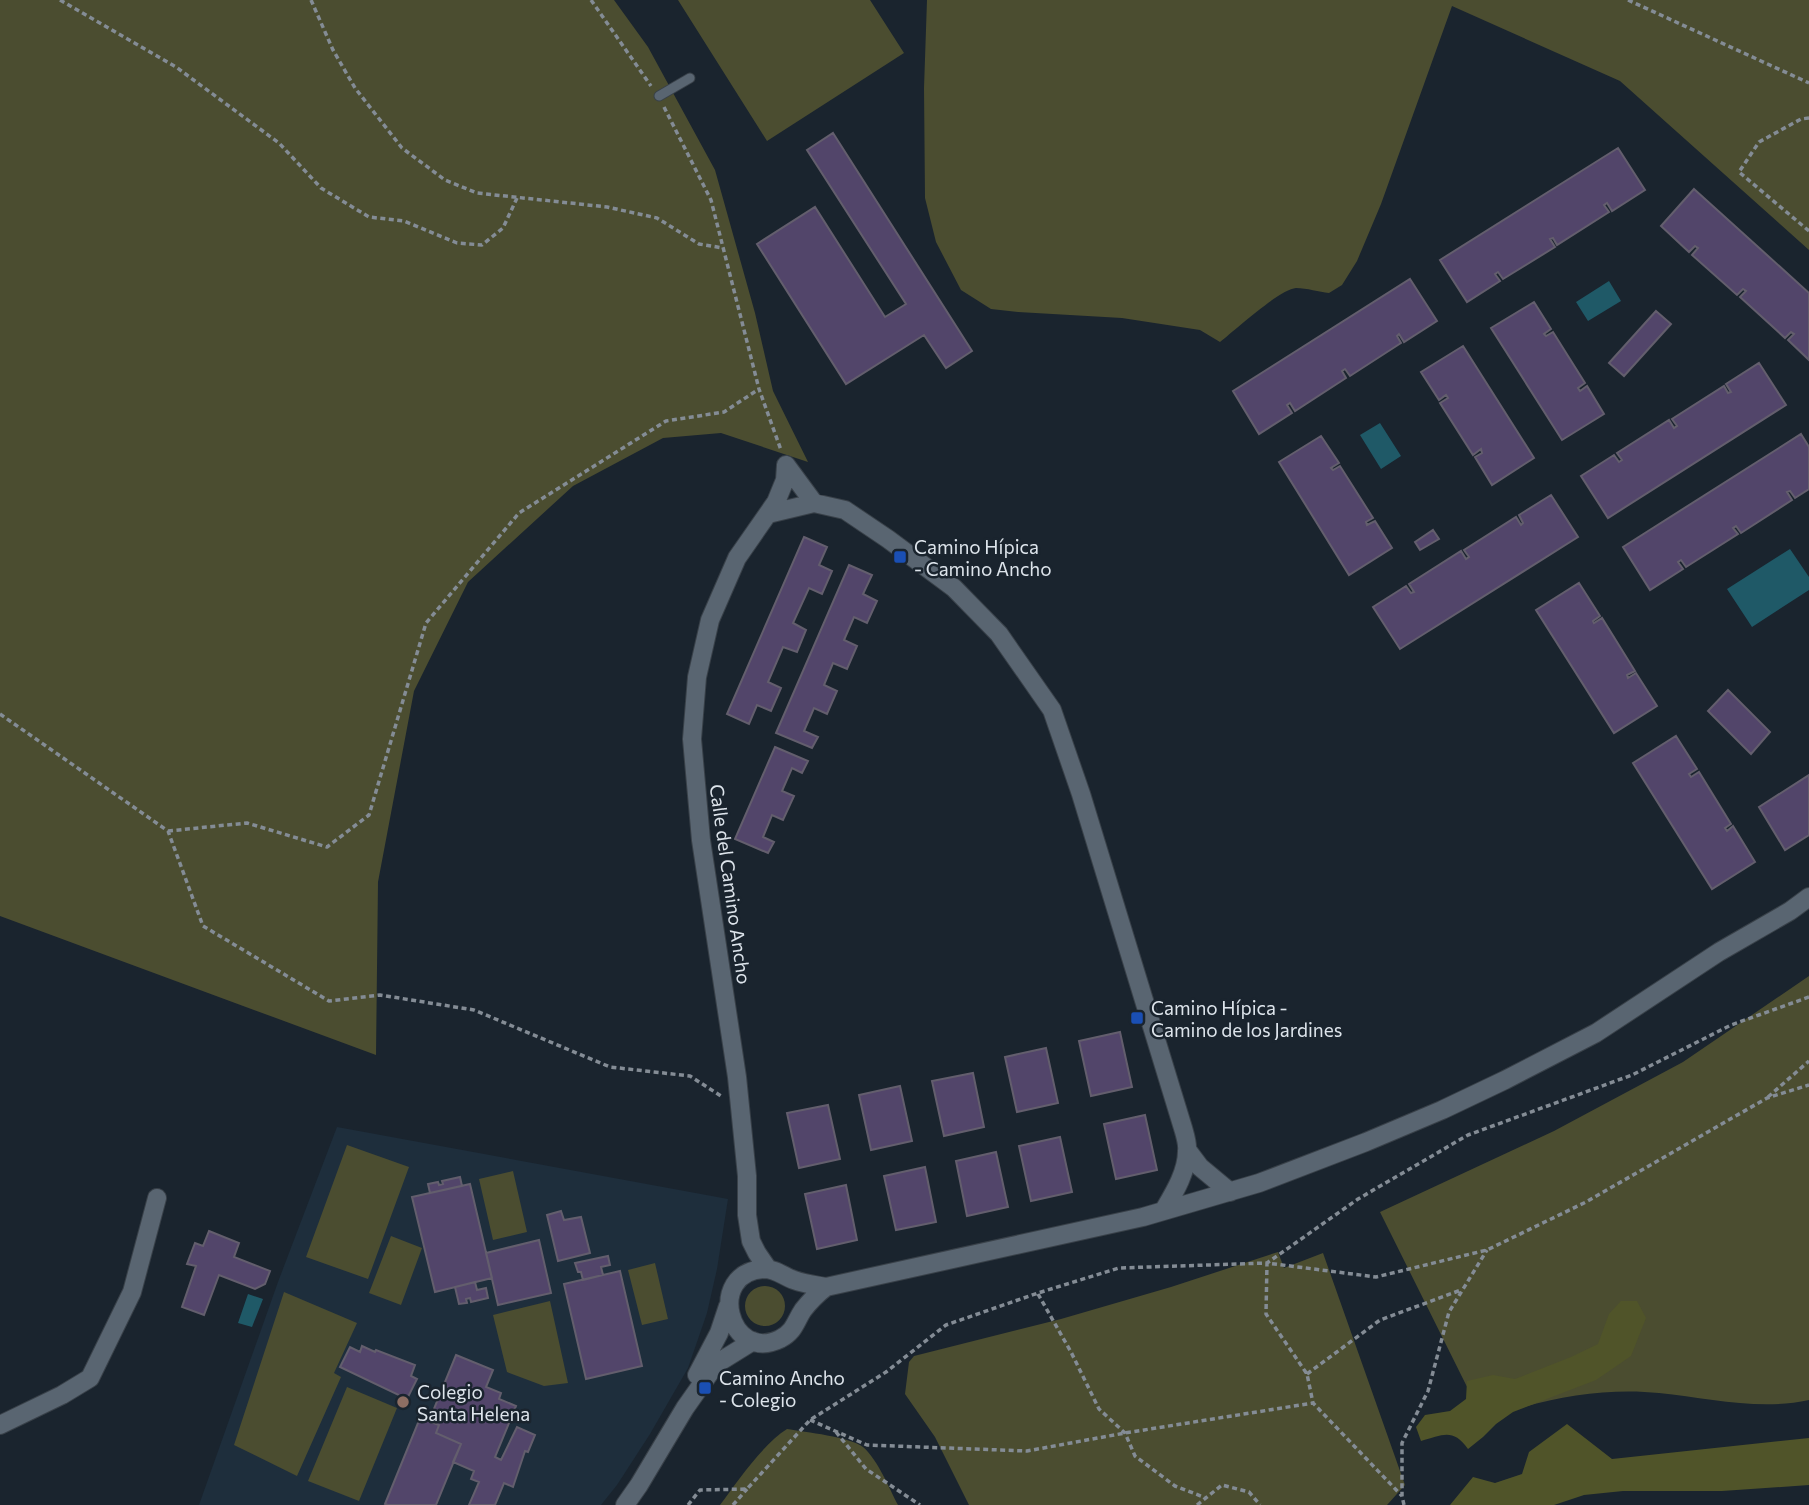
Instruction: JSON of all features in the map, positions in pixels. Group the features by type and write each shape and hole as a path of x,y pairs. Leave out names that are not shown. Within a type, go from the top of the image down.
{"street":[{"path":"786,465 814,503"},
{"name":"Calle del Camino Ancho","path":"768,1269 751,1241 747,1215 747,1176 737,1077 701,840 692,739 697,677 710,620 737,558 779,495 785,480 786,465"},
{"path":"768,514 814,503 845,510 888,539 954,588 999,634 1052,710 1081,794 1184,1128 1188,1151 1184,1168 1173,1196 1164,1210"},
{"path":"685,1408 695,1379 719,1334 730,1294 736,1283 745,1275 768,1269 806,1284 826,1287 1143,1217 1259,1183 1442,1110 1596,1034 1719,952 1809,897"},
{"path":"1188,1151 1200,1167 1230,1192"},
{"path":"0,1425 62,1395 90,1378 132,1292 157,1198"},
{"path":"790,1279 801,1300 801,1313"},
{"path":"728,1306 735,1327 743,1335 765,1343 788,1334 812,1299 826,1287"},
{"path":"625,1505 685,1408 716,1364 753,1340"}],"lane":[{"path":"659,96 690,78"}],"path":[{"path":"60,0 176,68 279,143 321,188 369,217 404,221 457,243 482,245 503,228 517,198"},
{"path":"311,0 333,50 355,88 401,148 445,180 477,193 607,207 657,218 699,244 723,248"},
{"path":"591,0 659,96 711,200 759,389 786,465"},
{"path":"1628,0 1809,83"},
{"path":"1809,118 1801,119 1759,142 1739,172 1809,231"},
{"path":"168,831 247,823 327,847 369,815 426,623 519,513 666,421 724,412 759,389"},
{"path":"0,714 168,831 203,926 329,1001 380,995 474,1010 610,1067 690,1076 740,1108"},
{"path":"1267,1263 1358,1199 1468,1135 1632,1075 1731,1026 1809,997"},
{"path":"733,1505 810,1420 886,1373 946,1325 1119,1268 1267,1263 1376,1277 1487,1250 1586,1202 1767,1098 1809,1060"},
{"path":"1767,1098 1809,1085"},
{"path":"1404,1505 1402,1443 1428,1391 1449,1312 1487,1250"},
{"path":"1267,1263 1266,1314 1307,1374 1313,1403 1402,1496"},
{"path":"1307,1374 1380,1320 1462,1290"},
{"path":"1038,1293 1099,1409 1125,1433 1135,1456 1175,1486 1206,1498"},
{"path":"810,1420 867,1446 1027,1451 1313,1403"},
{"path":"834,1431 866,1469 920,1505"},
{"path":"1197,1505 1222,1485 1249,1492 1260,1505"},
{"path":"688,1505 700,1490 747,1489"}],"shaded area":[{"path":"337,1127 728,1199 707,1313 688,1368 650,1434 601,1505 199,1505 278,1282"}],"green space":[{"path":"0,0 614,0 648,47 715,170 755,313 773,391 808,462 721,433 663,438 573,486 468,582 414,691 378,882 376,1055 0,916"},
{"path":"678,0 870,0 904,53 767,141"},
{"path":"927,0 1809,0 1809,250 1620,81 1452,6 1381,204 1357,261 1342,285 1329,293 1300,288 1289,290 1220,342 1200,330 1122,318 991,309 961,290 936,242 925,198 924,88"},
{"path":"1809,976 1809,1400 1753,1404 1659,1393 1593,1393 1525,1407 1485,1423 1380,1212 1554,1131 1683,1062"},
{"path":"347,1145 409,1167 368,1279 306,1257"},
{"path":"513,1171 527,1232 493,1240 479,1179"},
{"path":"391,1236 422,1248 401,1305 369,1293"},
{"path":"1278,1252 1284,1268 1323,1253 1405,1485 1387,1505 969,1505 935,1437 905,1394 909,1362 914,1356 1061,1319"},
{"path":"655,1263 668,1319 642,1325 628,1270"},
{"path":"765,1286 773,1287 779,1292 784,1298 784,1314 779,1320 773,1325 765,1326 757,1325 751,1320 746,1314 745,1306 746,1298 751,1292 757,1287"},
{"path":"284,1292 357,1323 334,1373 341,1377 297,1476 234,1445"},
{"path":"550,1301 568,1383 544,1386 507,1372 493,1315"},
{"path":"1621,1301 1637,1301 1646,1318 1631,1356 1596,1380 1513,1412 1468,1449 1457,1438 1447,1435 1421,1441 1416,1427 1425,1415 1450,1411 1466,1399 1467,1381 1493,1375 1515,1379 1598,1344 1609,1314"},
{"path":"347,1387 397,1408 359,1501 308,1481"},
{"path":"1567,1424 1612,1459 1809,1438 1809,1485 1722,1491 1623,1491 1584,1495 1554,1505 1450,1505 1473,1477 1495,1483 1522,1474 1529,1452"},
{"path":"787,1429 838,1438 863,1447 878,1467 898,1505 720,1505 760,1454"}],"water":[{"path":"1609,281 1621,301 1588,321 1576,302"},
{"path":"1380,423 1401,456 1381,469 1360,435"},
{"path":"1790,549 1809,577 1809,590 1752,627 1727,589"},
{"path":"248,1294 263,1299 252,1327 238,1323"}],"building":[{"path":"833,133 972,351 946,368 924,335 846,384 757,244 815,207 885,317 906,304 807,150"},
{"path":"1618,148 1645,190 1612,211 1607,203 1604,205 1609,212 1557,245 1553,238 1550,239 1555,247 1503,279 1498,272 1495,274 1500,281 1467,302 1440,260"},
{"path":"1694,189 1809,293 1809,360 1788,340 1794,334 1791,332 1785,338 1740,297 1746,291 1743,289 1737,295 1692,255 1698,248 1695,246 1689,252 1661,226"},
{"path":"1410,279 1437,321 1404,342 1399,334 1397,336 1401,343 1350,376 1345,369 1342,371 1346,378 1295,411 1290,403 1287,405 1292,413 1259,434 1233,391"},
{"path":"1534,302 1551,329 1544,334 1546,336 1553,332 1585,383 1578,388 1580,391 1587,386 1604,414 1562,440 1491,328"},
{"path":"1656,311 1671,324 1624,376 1609,363"},
{"path":"1463,346 1534,458 1492,485 1475,457 1482,453 1481,449 1473,455 1440,403 1448,398 1446,395 1439,400 1421,372"},
{"path":"1759,363 1786,405 1608,518 1581,476 1614,455 1619,462 1622,460 1617,453 1669,420 1674,428 1677,426 1672,419 1724,386 1728,393 1731,392 1726,384"},
{"path":"1801,434 1809,447 1809,489 1795,498 1790,491 1787,492 1792,500 1741,533 1736,526 1733,528 1738,534 1686,567 1681,560 1678,562 1683,569 1650,590 1623,547"},
{"path":"1321,436 1339,463 1331,468 1333,470 1340,466 1373,518 1366,522 1367,525 1375,521 1392,548 1349,575 1279,462"},
{"path":"1551,495 1578,537 1400,649 1373,607 1406,586 1411,593 1414,592 1409,584 1461,551 1466,559 1469,557 1464,550 1516,517 1521,525 1523,523 1519,515"},
{"path":"1433,530 1439,539 1420,550 1415,542"},
{"path":"804,537 827,547 819,565 832,571 822,594 809,588 793,623 806,630 797,652 783,647 768,682 781,688 771,711 757,705 749,724 727,714"},
{"path":"849,565 872,575 863,594 877,601 867,623 854,617 844,640 857,646 847,669 833,663 824,685 837,691 827,714 814,708 804,731 818,737 812,748 776,733"},
{"path":"1579,583 1600,616 1594,623 1602,618 1635,671 1627,675 1628,678 1636,673 1657,706 1614,733 1536,610"},
{"path":"1728,690 1770,732 1751,754 1708,711"},
{"path":"1676,736 1697,769 1689,774 1691,777 1699,772 1731,824 1725,828 1727,831 1733,826 1755,862 1712,889 1633,763"},
{"path":"775,747 808,761 802,773 792,768 782,791 794,796 783,820 772,815 763,837 774,842 768,853 735,839"},
{"path":"1809,775 1809,835 1785,850 1759,807"},
{"path":"1120,1032 1132,1087 1091,1096 1079,1041"},
{"path":"1046,1048 1058,1103 1017,1112 1005,1057"},
{"path":"973,1073 984,1127 944,1136 932,1081"},
{"path":"900,1086 912,1141 871,1150 859,1095"},
{"path":"828,1105 840,1159 799,1168 787,1113"},
{"path":"1145,1115 1157,1170 1116,1179 1104,1124"},
{"path":"1060,1137 1072,1192 1031,1201 1019,1146"},
{"path":"996,1152 1008,1207 967,1216 956,1161"},
{"path":"925,1167 936,1222 896,1230 884,1176"},
{"path":"460,1177 462,1186 430,1193 428,1184 438,1182 439,1185 443,1184 442,1181"},
{"path":"470,1184 492,1278 435,1292 412,1197"},
{"path":"846,1185 857,1240 817,1249 805,1194"},
{"path":"561,1211 564,1220 581,1217 590,1253 558,1261 547,1215"},
{"path":"209,1231 239,1243 234,1257 270,1271 265,1284 255,1289 219,1275 204,1315 182,1307 196,1266 187,1264 195,1243 203,1246"},
{"path":"539,1240 551,1293 498,1305 486,1253"},
{"path":"608,1256 610,1265 601,1267 603,1275 583,1280 575,1263"},
{"path":"620,1271 642,1366 586,1379 564,1284"},
{"path":"475,1282 477,1290 486,1288 488,1298 471,1302 470,1298 466,1299 467,1303 459,1304 455,1287"},
{"path":"362,1346 415,1365 411,1376 417,1379 407,1399 340,1367 350,1347 360,1352"},
{"path":"456,1355 493,1370 486,1387 501,1393 499,1399 516,1406 495,1457 501,1460 517,1427 535,1435 528,1452 525,1451 513,1487 504,1483 495,1505 469,1505 479,1482 471,1479 474,1471 453,1462 461,1444 436,1433 439,1425 429,1421"},
{"path":"420,1418 439,1425 436,1433 461,1444 436,1505 385,1504"}],"place":[{"name":"Camino Hípica - Camino Ancho","path":"900,557"},
{"name":"Camino Hípica - Camino de los Jardines","path":"1137,1018"},
{"name":"Camino Ancho - Colegio","path":"705,1388"},
{"name":"Colegio Santa Helena","path":"403,1402"}]}
